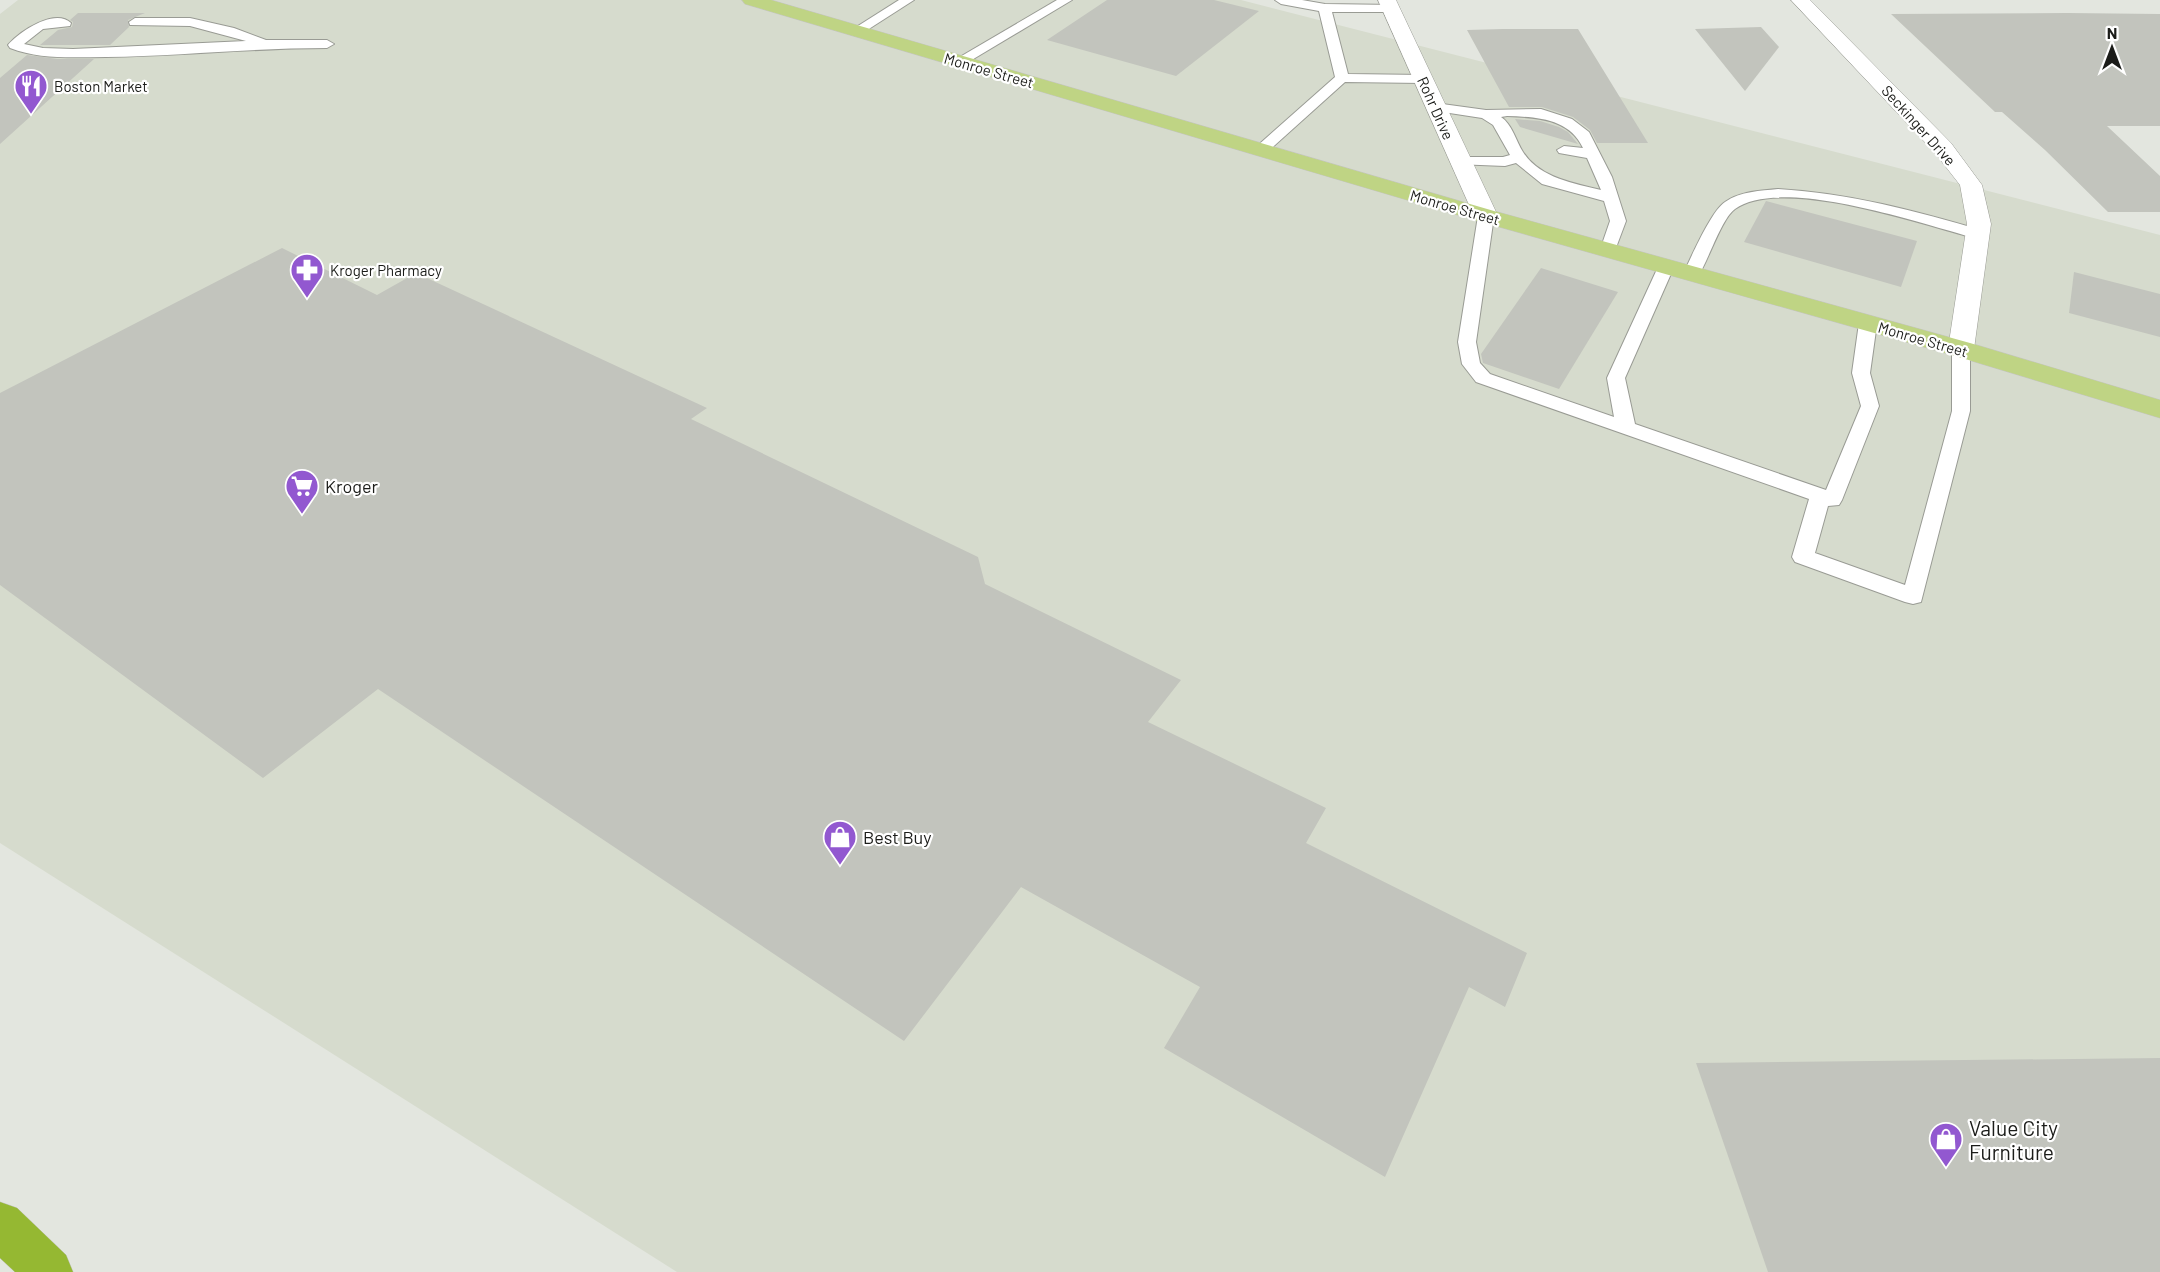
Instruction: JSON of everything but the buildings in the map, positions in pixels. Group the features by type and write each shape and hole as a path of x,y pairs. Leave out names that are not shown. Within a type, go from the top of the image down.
{"highway":[{"path":"0,1225 49,1272"}],"main road":[{"name":"Monroe Street","path":"760,1 1486,216 1962,349 2160,409"}],"street":[{"name":"Seckinger Drive","path":"1800,0 1943,148 1971,185 1979,224 1962,349"},
{"name":"Rohr Drive","path":"1389,4 1486,216"}],"lane":[{"path":"856,31 908,0"},
{"path":"960,62 1066,0"},
{"path":"1281,0 1325,8 1389,4"},
{"path":"1325,8 1342,78"},
{"path":"135,22 190,22 229,31 265,44"},
{"path":"65,24 40,25 15,45 27,51 109,53 265,44 327,44"},
{"path":"1261,150 1342,78 1423,79"},
{"path":"1435,107 1486,114 1541,113 1568,122 1584,135 1611,198 1618,221 1608,250"},
{"path":"1486,114 1499,122 1514,150 1547,181 1611,198"},
{"path":"1460,161 1505,162 1514,150 1530,146"},
{"path":"1564,150 1593,154"},
{"path":"1691,274 1728,206 1746,197 1800,194 1844,200 1978,234"},
{"path":"1486,216 1467,342 1471,364 1483,378 1832,500 1870,406 1861,373 1868,323"},
{"path":"1626,427 1616,378 1666,267"},
{"path":"1820,496 1803,557 1914,596 1961,411 1962,349"}],"shaded area":[{"path":"18,0 1241,0 2160,235 2160,1272 677,1272 0,843 0,14"}],"place":[{"name":"Boston Market","path":"31,115"},
{"name":"Kroger Pharmacy","path":"307,299"},
{"name":"Kroger","path":"302,515"},
{"name":"Best Buy","path":"840,866"},
{"name":"Value City Furniture","path":"1946,1168"}]}
